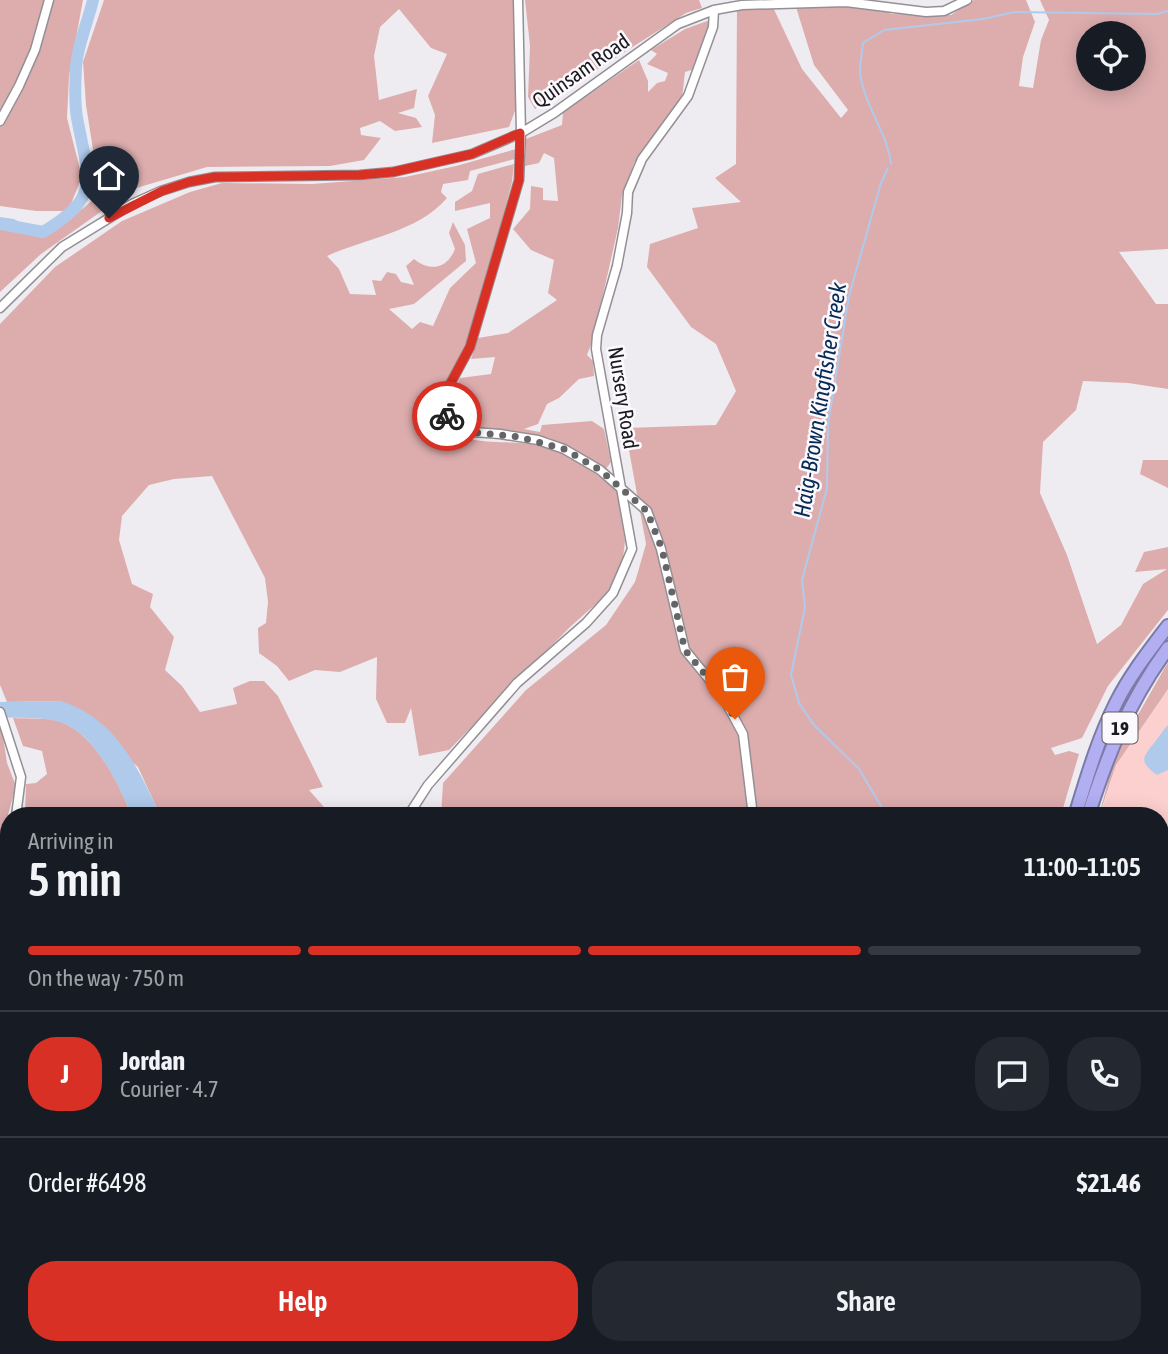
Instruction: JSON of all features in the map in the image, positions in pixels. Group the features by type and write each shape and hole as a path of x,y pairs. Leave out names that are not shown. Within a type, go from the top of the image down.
{"highway":[{"name":"19","path":"1078,807 1095,753 1117,702 1142,660 1168,626"},
{"name":"19","path":"1091,807 1106,758 1128,710 1168,648"}],"street":[{"path":"0,121 35,50 49,0"},
{"path":"518,0 519,180 470,347 448,388 447,415 460,431 538,440 564,449 600,470 647,511 662,549 685,650 722,695 743,734 752,807"},
{"name":"Quinsam Road","path":"0,308 62,247 132,204 162,191 215,177 393,172 472,154 520,133 554,113 678,24 714,10 742,3 846,2 926,12 944,11 967,0"},
{"name":"Nursery Road","path":"414,807 428,785 517,683 586,623 613,593 632,549 596,349 597,335 617,266 628,192 642,159 688,96 712,27 714,10"},
{"path":"0,712 21,777 17,807"}],"shaded area":[{"path":"0,0 83,0 69,76 67,118 82,177 68,211 36,211 0,206"},
{"path":"104,0 514,0 516,108 509,127 432,143 435,115 428,96 447,54 431,48 399,9 380,27 374,56 379,100 417,89 414,108 398,113 416,118 422,127 395,131 380,121 360,128 361,135 381,138 364,160 330,166 207,167 133,189 41,254 0,292 0,226 35,231 44,235 69,220 100,194 86,105 83,62"},
{"path":"525,0 699,0 702,8 686,13 535,109 528,97 530,46"},
{"path":"851,0 892,14 951,15 974,0 1026,0 1035,22 1023,57 1019,86 1033,88 1041,40 1049,20 1040,0 1168,0 1168,249 1119,252 1156,304 1168,304 1168,389 1128,383 1083,381 1076,410 1043,442 1040,493 1067,555 1097,644 1121,625 1143,584 1167,569 1135,572 1144,552 1168,547 1168,610 1108,686 1082,738 1051,748 1055,755 1069,751 1079,754 1063,807 442,807 443,783 526,690 606,625 635,582 646,544 625,428 716,425 736,391 716,344 691,327 647,267 650,244 698,228 692,208 741,202 715,178 736,164 737,4 772,5 802,69 841,118 848,110 814,65 795,4"},
{"path":"710,20 695,69 685,72 682,99 634,163 622,196 618,228 587,355 593,361 594,376 579,379 559,398 547,404 538,424 524,429 540,432 542,425 592,421 604,429 611,462 606,469 550,438 505,430 463,429 453,404 460,378 491,374 495,357 471,359 478,338 508,333 557,300 548,293 554,260 531,250 513,229 530,209 531,186 543,188 543,200 558,201 554,158 544,153 539,163 525,166 526,139 562,125 563,112 639,60 648,81 648,92 657,83 665,81 668,73 647,64 657,54 651,50 685,29"},
{"path":"516,149 515,159 470,171 468,180 443,184 441,192 447,198 422,219 327,256 339,269 350,294 376,295 372,280 381,281 387,272 396,274 401,282 414,285 406,266 414,259 432,267 443,264 452,256 455,249 449,233 453,222 465,245 466,261 414,304 389,309 412,329 420,322 433,326 450,288 476,263 467,229 490,218 490,203 455,211 455,202 472,191 478,174 514,164 500,227 465,347 445,385 442,426 452,433 475,440 525,443 559,452 580,463 617,491 625,541 623,558 607,594 570,627 449,750 419,756 411,708 405,723 387,723 376,699 377,657 340,672 315,670 289,681 277,666 259,653 258,628 266,623 268,602 265,578 212,476 174,479 149,485 122,516 119,540 132,584 153,594 150,607 174,637 165,670 182,686 200,712 237,704 233,688 250,681 264,681 278,696 323,787 309,790 324,807 156,807 138,767 61,701 7,702 0,685 0,324 55,267 122,221 190,192 222,183 312,184 405,177"},
{"path":"1143,460 1168,460 1168,488 1140,474"},
{"path":"1168,662 1168,689 1116,765 1101,807 1115,755"},
{"path":"1168,689 1168,807 1103,807 1116,765"},
{"path":"0,717 7,763 16,786 10,807 0,807"},
{"path":"13,718 56,720 73,728 104,761 128,807 25,807 26,784 36,783 47,774 42,751 23,746"}],"water":[{"path":"0,217 14,219 35,231 0,226"},
{"path":"61,701 96,719 110,732 133,762 156,807 128,807 104,761 72,728 46,719 0,717 0,702"},
{"path":"1168,725 1168,770 1157,775 1144,760"}],"waterway":[{"path":"0,224 43,232 62,220 82,197 87,173 76,110 76,75 78,51 93,0"},
{"name":"Haig-Brown Kingfisher Creek","path":"891,164 860,72 863,43 884,30 983,19 1014,12 1157,14 1168,11"},
{"name":"Haig-Brown Kingfisher Creek","path":"882,807 859,769 814,725 799,703 791,675 805,607 802,580 827,488 828,424 849,296 881,183 888,168"}],"way so far":[{"path":"447,416 460,431 538,440 564,449 600,470 647,511 662,549 685,650 722,695 735,719"}],"route":[{"path":"109,218 132,204 189,182 215,177 393,172 472,154 520,133 519,180 470,347 448,388 447,416"}]}
